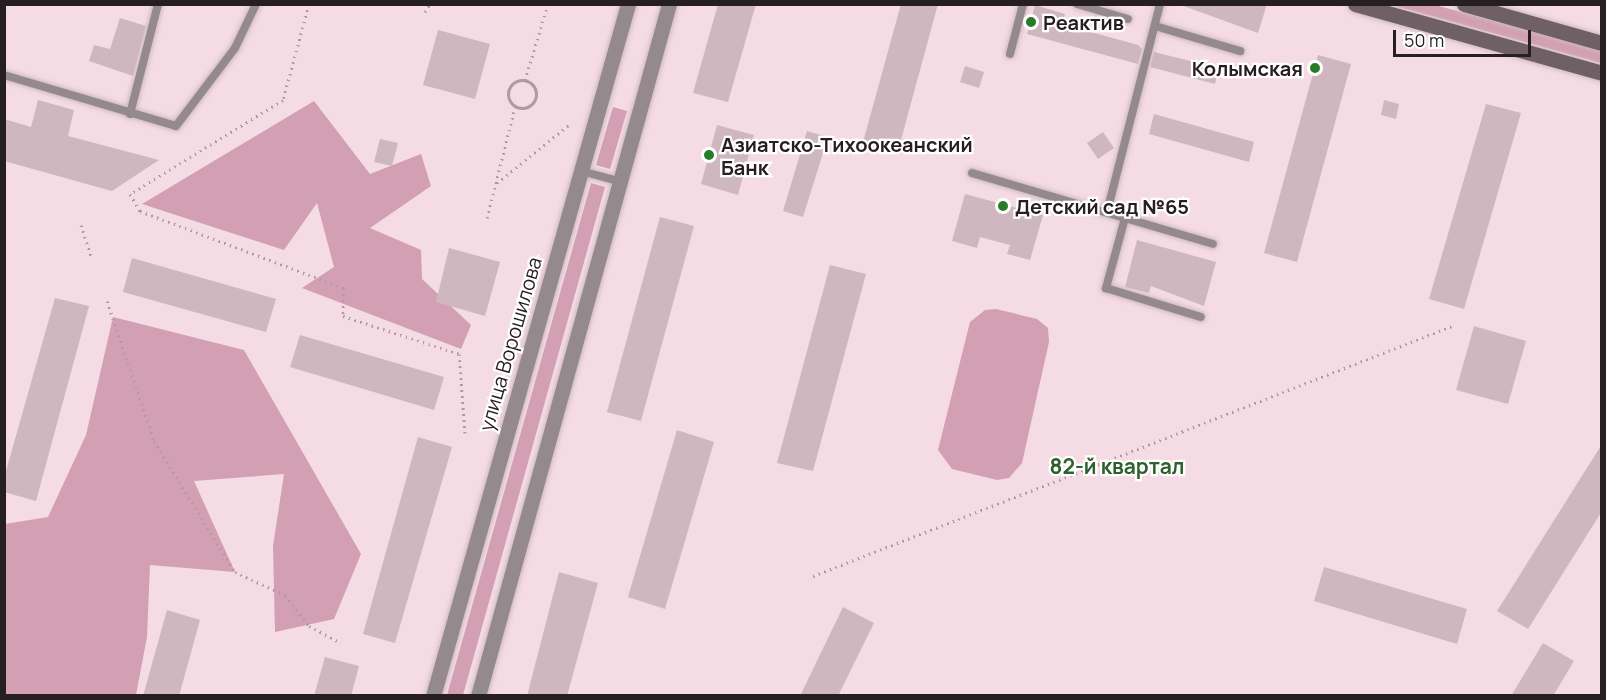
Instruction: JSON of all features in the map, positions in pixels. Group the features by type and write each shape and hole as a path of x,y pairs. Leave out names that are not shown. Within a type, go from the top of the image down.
{"main road":[{"path":"1355,4 1602,73"},
{"path":"1464,4 1602,43"}],"street":[{"name":"улица Ворошилова","path":"434,696 628,4"},
{"path":"478,696 669,4"}],"lane":[{"path":"130,114 158,4"},
{"path":"4,75 176,126 235,48 256,4"},
{"path":"1010,54 1023,4"},
{"path":"1077,4 1128,19"},
{"path":"1107,213 1160,4"},
{"path":"1155,26 1240,51"},
{"path":"581,171 619,181"},
{"path":"972,173 1213,244"},
{"path":"1125,218 1106,288 1201,316"}],"path":[{"path":"309,4 283,100 130,194 140,211 344,288 343,316 459,354 465,433"},
{"path":"425,12 430,4"},
{"path":"525,80 533,86 535,99 524,108 515,107 507,96 509,87 525,80 548,4"},
{"path":"486,218 515,107"},
{"path":"495,184 571,123"},
{"path":"81,225 92,258"},
{"path":"107,301 154,441 235,572 285,595 309,626 341,643"},
{"path":"813,576 1452,326"}],"shaded area":[{"path":"1392,5 1435,5 1601,50 1601,63"},
{"path":"314,101 370,174 421,154 431,186 370,228 421,250 422,279 471,325 461,349 302,288 334,267 317,203 284,250 142,204"},
{"path":"613,107 627,111 610,169 596,165"},
{"path":"591,183 605,187 463,695 447,695"},
{"path":"996,309 1037,319 1048,328 1049,342 1022,463 1009,478 997,480 952,469 938,450 970,322 985,310"},
{"path":"113,317 244,350 361,554 334,619 275,632 273,546 284,474 194,481 235,572 150,565 147,637 136,695 5,695 5,524 48,517 86,435"}],"building":[{"path":"718,4 756,4 728,102 693,93"},
{"path":"901,4 938,4 898,151 863,142"},
{"path":"1178,4 1267,4 1258,33"},
{"path":"1035,5 1065,14 1062,24 1138,45 1142,49 1138,64 1027,34"},
{"path":"120,18 146,26 133,76 89,61 94,45 110,49"},
{"path":"438,30 490,44 475,99 423,85"},
{"path":"1154,52 1219,68 1215,84 1150,67"},
{"path":"1318,55 1351,64 1297,262 1264,253"},
{"path":"965,66 984,72 979,88 960,82"},
{"path":"38,100 74,110 68,136 159,160 112,191 4,161 4,119 31,127"},
{"path":"1384,100 1399,104 1396,119 1381,115"},
{"path":"1486,104 1521,113 1464,309 1429,299"},
{"path":"1154,114 1254,142 1249,162 1149,134"},
{"path":"717,125 754,135 738,195 701,184"},
{"path":"807,131 828,137 803,217 783,211"},
{"path":"1103,132 1114,148 1098,159 1087,143"},
{"path":"380,139 398,143 392,166 374,162"},
{"path":"965,194 1043,215 1030,260 1007,254 1010,245 980,237 977,248 952,241"},
{"path":"660,217 694,226 641,421 607,412"},
{"path":"1137,240 1216,262 1204,306 1151,286 1149,293 1125,287"},
{"path":"449,248 500,262 485,316 436,302"},
{"path":"132,258 276,299 266,332 123,292"},
{"path":"830,265 866,274 813,471 777,463"},
{"path":"55,298 89,306 36,501 4,492 4,478"},
{"path":"1474,326 1526,341 1508,404 1456,390"},
{"path":"300,335 444,377 434,410 290,367"},
{"path":"677,430 714,442 665,609 628,597"},
{"path":"418,437 452,447 395,643 363,634"},
{"path":"1602,444 1602,511 1528,629 1497,611"},
{"path":"1324,567 1467,609 1457,644 1314,601"},
{"path":"559,572 598,583 567,696 527,696"},
{"path":"843,607 874,623 838,696 800,696"},
{"path":"167,610 200,620 179,696 143,696"},
{"path":"1543,643 1574,661 1553,696 1511,696"},
{"path":"325,657 359,666 351,696 314,696"}],"place":[{"name":"Реактив","path":"1031,22"},
{"name":"Колымская","path":"1315,68"},
{"name":"Азиатско-Тихоокеанский Банк","path":"709,155"},
{"name":"Детский сад №65","path":"1003,206"}],"district":[{"name":"82-й квартал","path":"1117,466"}]}
